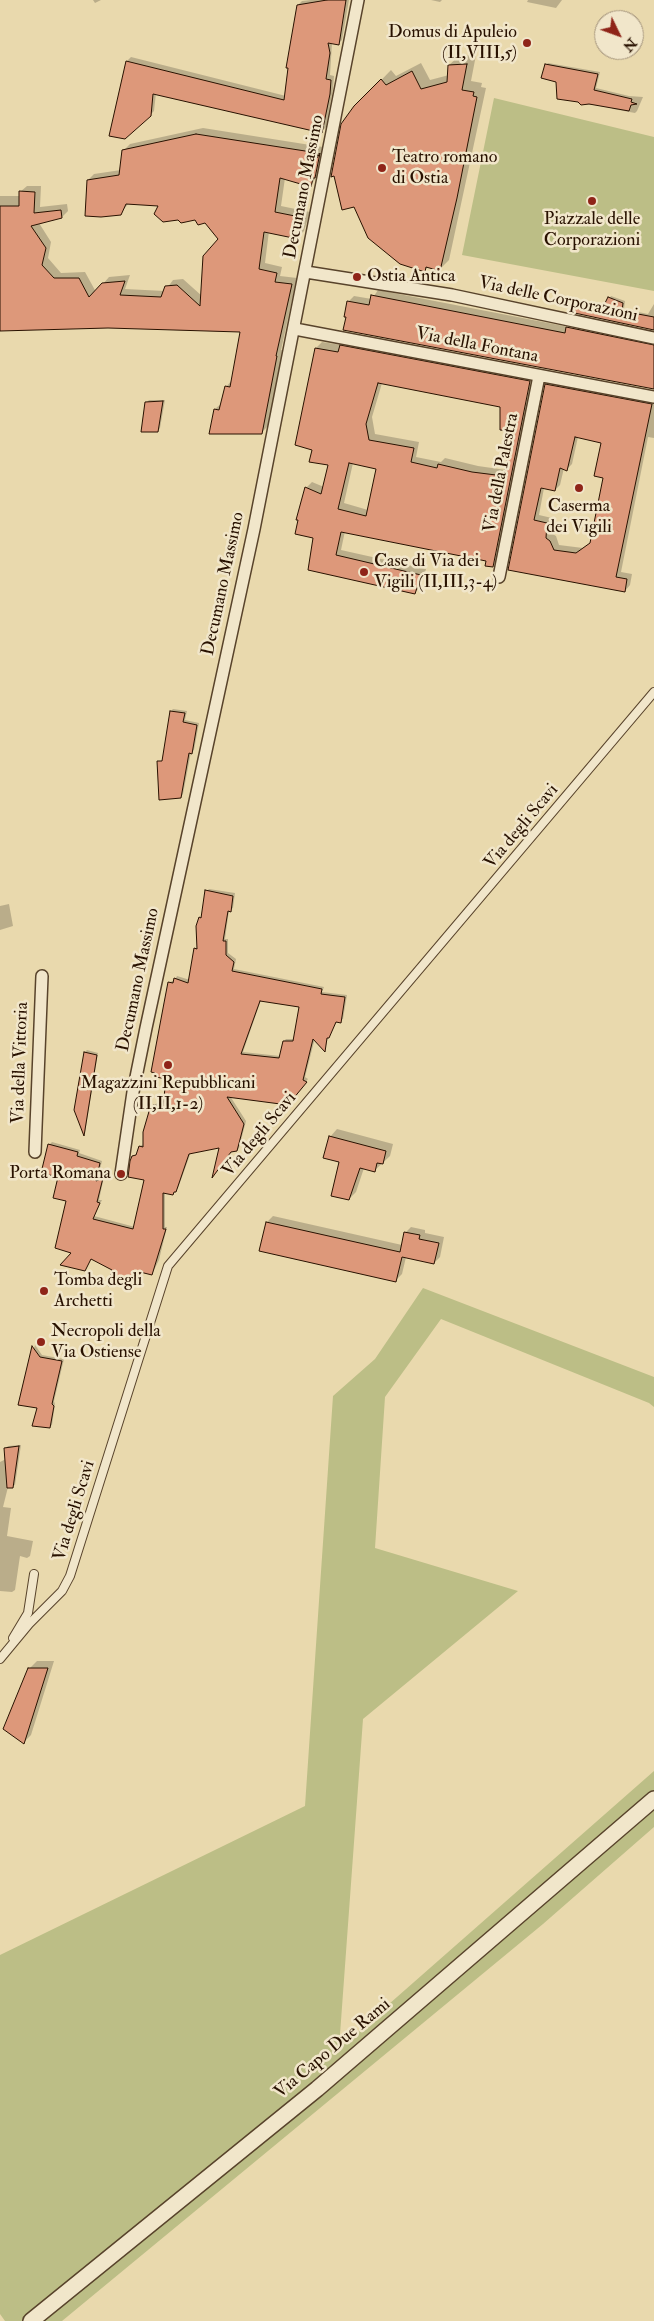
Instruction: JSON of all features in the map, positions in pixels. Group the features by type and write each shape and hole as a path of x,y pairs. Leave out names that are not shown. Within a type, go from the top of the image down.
{"street":[{"name":"Decumano Massimo","path":"121,1174 133,1092 252,538 295,329 358,0"},
{"name":"Via delle Corporazioni","path":"306,272 452,295 654,338"},
{"name":"Via della Fontana","path":"295,329 654,397"},
{"name":"Via della Palestra","path":"499,577 539,376"},
{"name":"Via della Vittoria","path":"35,1152 42,976"},
{"name":"Via Capo Due Rami","path":"31,2321 317,2090 654,1799"}],"lane":[{"name":"Via degli Scavi","path":"0,1659 29,1624 62,1592 70,1576 168,1266 654,692"},
{"name":"Via degli Scavi","path":"0,1659 28,1613 34,1574"}],"green space":[{"name":"Piazzale delle Corporazioni","path":"494,98 654,137 654,291 462,255"},
{"path":"423,1288 654,1377 654,1407 649,1403 441,1319 385,1397 375,1548 518,1591 363,1719 339,2048 654,1771 654,1827 543,1924 62,2321 5,2321 0,2314 0,1955 305,1806 333,1396 375,1359"}],"building":[{"path":"327,0 346,0 339,45 328,43 330,53 326,79 331,80 322,133 153,94 151,116 125,139 109,136 126,61 284,100 288,68 286,68 297,5"},
{"name":"Teatro romano di Ostia","path":"467,64 462,90 474,92 473,96 477,97 457,198 440,271 426,267 425,272 400,264 368,238 354,207 342,210 334,176 331,177 341,124 354,106 381,79 386,85 412,71 421,89 447,82 448,65"},
{"path":"545,64 598,74 594,90 632,99 631,102 637,104 631,105 629,111 589,104 581,105 578,102 557,99 556,82 541,78"},
{"path":"196,134 318,153 317,158 320,153 315,178 313,178 311,187 280,178 275,212 305,218 298,239 264,232 259,269 277,273 275,282 292,284 276,356 262,434 209,434 214,409 219,410 225,386 230,387 240,332 108,328 0,331 0,206 19,206 19,191 35,192 34,213 61,210 62,218 31,226 46,248 42,265 54,278 79,278 89,297 102,283 125,281 120,295 161,297 165,286 177,285 200,306 203,256 218,239 205,223 198,225 195,220 181,223 178,220 163,222 154,214 158,206 126,204 121,215 85,216 87,180 119,175 122,150"},
{"path":"371,295 565,333 566,327 654,345 654,389 343,330 347,301 369,305"},
{"path":"608,297 623,303 622,311 654,317 654,330 570,312 572,302 603,307"},
{"path":"340,345 530,381 493,567 485,566 486,561 341,532 336,555 421,575 415,594 308,570 313,538 295,534 298,520 296,520 305,487 321,494 328,465 309,462 312,450 295,445 315,348 338,352","holes":["378,383 500,407 500,430 512,431 504,476 472,472 438,464 437,468 411,462 414,448 369,440 366,424","349,463 376,469 366,516 338,509"]},
{"path":"545,384 652,404 616,577 627,579 625,592 508,570","holes":["575,437 601,443 594,476 603,478 590,543 576,553 554,550 550,541 546,538 547,523 534,520 541,488 555,491 560,468 567,471"]},
{"path":"163,401 158,432 141,432 145,402"},
{"path":"170,711 185,713 183,722 197,725 192,754 189,753 181,798 159,800 157,761 162,761"},
{"path":"205,890 233,896 231,912 228,911 223,941 226,941 226,955 234,962 232,971 322,989 321,994 345,997 341,1023 336,1022 329,1038 327,1038 325,1052 313,1039 303,1080 307,1082 288,1105 227,1097 244,1124 237,1151 231,1152 212,1178 219,1148 189,1154 176,1192 173,1195 163,1193 163,1229 166,1229 152,1275 140,1272 138,1285 108,1286 112,1270 91,1259 85,1271 60,1265 71,1253 55,1248 66,1201 53,1198 58,1177 41,1173 48,1144 78,1152 77,1156 100,1163 96,1181 103,1178 97,1202 100,1203 93,1219 133,1229 144,1180 128,1177 130,1161 132,1156 136,1155 139,1146 143,1147 143,1132 150,1108 153,1108 153,1105 163,1106 166,1079 156,1077 155,1073 151,1072 168,982 173,983 174,978 188,983 194,948 197,949 196,926 199,917 201,918","holes":["260,1001 299,1007 293,1041 283,1041 279,1058 241,1054"]},
{"path":"84,1052 97,1055 84,1136 74,1110"},
{"path":"329,1136 386,1151 383,1164 377,1163 375,1172 360,1168 349,1200 331,1196 339,1162 323,1158"},
{"path":"266,1222 400,1252 404,1232 420,1235 419,1239 439,1243 434,1264 402,1257 396,1282 259,1251"},
{"path":"32,1346 40,1357 62,1361 52,1404 54,1406 50,1428 32,1426 37,1408 18,1405"},
{"path":"19,1446 13,1488 7,1488 4,1448"},
{"path":"28,1668 48,1668 24,1744 3,1729"}],"place":[{"name":"Domus di Apuleio (II,VIII,5)","path":"527,43"},
{"name":"Teatro romano di Ostia","path":"382,168"},
{"name":"Piazzale delle Corporazioni","path":"592,201"},
{"name":"Ostia Antica","path":"357,277"},
{"name":"Caserma dei Vigili","path":"579,488"},
{"name":"Case di Via dei Vigili (II,III,3-4)","path":"364,572"},
{"name":"Magazzini Repubblicani (II,II,1-2)","path":"168,1065"},
{"name":"Porta Romana","path":"121,1174"},
{"name":"Tomba degli Archetti","path":"44,1291"},
{"name":"Necropoli della Via Ostiense","path":"41,1342"}]}
